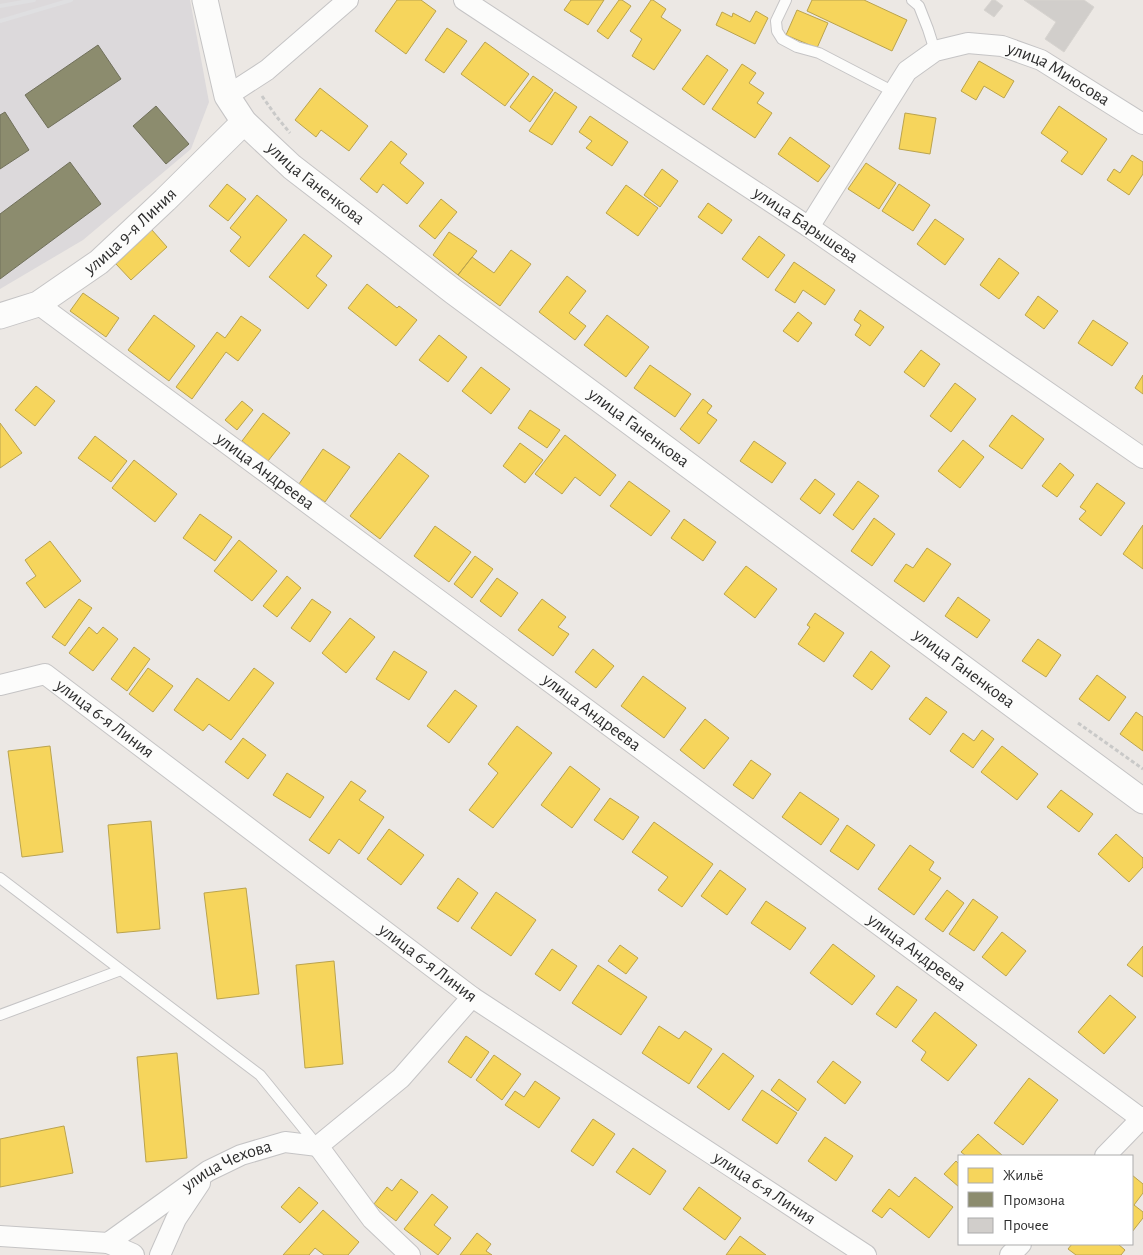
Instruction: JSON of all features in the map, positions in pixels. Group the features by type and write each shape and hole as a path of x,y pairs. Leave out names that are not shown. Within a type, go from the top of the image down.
{"street":[{"name":"улица Ганенкова","path":"205,0 227,96 244,122 292,167 454,292 1143,802"},
{"path":"227,96 266,70 348,0"},
{"name":"улица Барышева","path":"464,0 809,227 1143,458"},
{"name":"улица Миюсова","path":"935,52 968,43 1002,46 1041,60 1143,124"},
{"path":"809,227 907,71 935,52"},
{"name":"улица 9-я Линия","path":"0,316 38,304 99,262 244,122"},
{"name":"улица Андреева","path":"38,304 1142,1119"},
{"name":"улица 6-я Линия","path":"0,685 45,674 472,997 866,1255"},
{"path":"410,1255 372,1219 318,1146 401,1078 472,997"},
{"path":"1107,1155 1142,1119"},
{"name":"улица Чехова","path":"108,1243 208,1171 241,1154 285,1142 318,1146"},
{"path":"160,1255 176,1219 208,1171"},
{"path":"0,1236 108,1243 134,1255"},
{"path":"1010,1255 1019,1245"}],"lane":[{"path":"786,0 776,21 777,31 782,39 819,53 894,92"},
{"path":"912,0 919,6 935,52"},
{"path":"0,878 260,1075 318,1146"},
{"path":"0,1015 120,970"}],"shaded area":[{"path":"0,0 190,0 209,102 191,149 83,240 0,289"}],"building: Жильё":[{"path":"397,0 421,0 436,11 406,54 375,31"},
{"path":"571,0 604,0 588,25 564,10"},
{"path":"619,0 631,6 608,39 597,31"},
{"path":"651,0 666,9 661,17 681,30 654,70 632,56 642,39 630,31"},
{"path":"812,0 864,0 907,20 892,51 807,11"},
{"path":"797,10 828,23 817,48 786,35"},
{"path":"756,11 768,18 755,44 716,25 722,12 732,17 733,13 750,22"},
{"path":"447,28 467,41 444,73 425,60"},
{"path":"485,42 529,74 505,106 461,74"},
{"path":"707,55 728,70 704,105 682,89"},
{"path":"979,61 1014,81 1004,98 984,86 976,100 961,91"},
{"path":"742,64 756,73 749,83 764,93 757,103 772,113 755,138 712,109"},
{"path":"533,76 553,90 530,122 510,107"},
{"path":"320,88 368,126 349,151 321,130 316,137 295,120"},
{"path":"555,92 577,107 552,145 529,131"},
{"path":"1059,106 1107,139 1082,175 1061,161 1068,152 1041,133"},
{"path":"905,113 936,118 930,154 899,149"},
{"path":"590,116 628,142 612,166 586,148 592,141 579,132"},
{"path":"790,137 830,166 818,182 778,154"},
{"path":"391,141 407,154 400,163 424,183 407,204 383,184 377,193 360,179"},
{"path":"1132,155 1143,162 1143,174 1129,195 1107,180 1114,169 1120,173"},
{"path":"866,163 896,183 879,209 848,189"},
{"path":"662,169 678,181 660,207 644,195"},
{"path":"227,184 246,199 228,221 209,206"},
{"path":"899,184 930,205 913,231 882,211"},
{"path":"626,185 658,208 638,236 606,213"},
{"path":"257,195 287,220 249,267 230,251 241,237 230,228"},
{"path":"441,199 457,212 435,239 419,226"},
{"path":"708,203 732,220 722,234 698,217"},
{"path":"935,219 964,239 945,265 917,244"},
{"path":"152,230 167,247 131,280 116,264"},
{"path":"449,232 477,251 458,275 433,255"},
{"path":"304,234 332,256 316,276 327,285 308,309 269,277"},
{"path":"759,236 785,255 768,278 742,259"},
{"path":"511,250 531,264 500,306 458,275 472,257 494,273"},
{"path":"999,258 1019,273 999,299 980,285"},
{"path":"794,262 835,290 825,305 803,290 795,303 775,290"},
{"path":"567,276 586,291 569,313 586,326 575,340 539,312"},
{"path":"367,284 397,308 399,306 417,320 396,346 348,308"},
{"path":"83,293 119,318 106,337 70,311"},
{"path":"1038,296 1058,311 1044,329 1025,315"},
{"path":"860,310 884,327 870,346 855,335 861,325 854,320"},
{"path":"798,312 812,323 798,342 783,331"},
{"path":"154,315 195,346 169,381 128,350"},
{"path":"607,315 649,347 626,377 584,345"},
{"path":"241,316 261,330 238,361 226,352 192,399 176,387 217,332 225,338"},
{"path":"1093,320 1128,343 1112,366 1078,343"},
{"path":"439,335 467,357 448,382 419,360"},
{"path":"921,350 940,364 924,387 904,372"},
{"path":"650,365 691,394 675,417 634,388"},
{"path":"481,367 510,389 491,414 462,391"},
{"path":"1143,375 1143,394 1135,388"},
{"path":"955,383 976,399 951,432 930,416"},
{"path":"36,386 55,401 35,426 15,410"},
{"path":"703,399 712,406 707,413 717,420 699,444 680,429"},
{"path":"242,401 253,410 237,430 225,420"},
{"path":"530,410 560,430 547,448 518,428"},
{"path":"263,413 290,433 268,461 242,441"},
{"path":"1012,415 1044,439 1022,469 989,446"},
{"path":"0,423 22,453 0,468"},
{"path":"565,435 616,475 600,496 575,477 562,494 535,474"},
{"path":"95,436 127,461 111,482 78,458"},
{"path":"963,440 984,457 960,488 938,471"},
{"path":"754,441 786,463 772,483 740,461"},
{"path":"520,443 543,460 525,483 503,466"},
{"path":"323,449 350,467 325,502 299,484"},
{"path":"399,453 429,476 380,539 350,516"},
{"path":"134,460 177,494 155,522 112,488"},
{"path":"1060,463 1074,475 1057,497 1042,486"},
{"path":"815,479 835,494 820,514 800,499"},
{"path":"629,481 670,511 651,536 610,506"},
{"path":"858,481 879,496 853,530 833,515"},
{"path":"1097,483 1125,503 1101,536 1079,519 1086,511 1080,507"},
{"path":"200,514 232,537 215,561 183,538"},
{"path":"874,518 895,534 872,566 851,551"},
{"path":"684,519 716,542 703,561 671,538"},
{"path":"1143,525 1143,569 1123,554"},
{"path":"435,526 471,552 449,582 414,556"},
{"path":"239,540 277,571 252,601 214,571"},
{"path":"50,541 81,581 45,608 26,583 36,576 25,560"},
{"path":"927,548 951,564 924,602 894,581 906,564 913,568"},
{"path":"475,556 493,569 472,598 454,584"},
{"path":"746,566 777,589 755,618 724,594"},
{"path":"287,576 301,588 277,617 263,606"},
{"path":"497,578 518,593 501,617 480,601"},
{"path":"958,597 990,620 977,638 945,616"},
{"path":"79,599 92,608 65,646 52,637"},
{"path":"312,599 331,612 310,642 291,628"},
{"path":"542,599 566,617 558,627 569,634 553,656 518,630"},
{"path":"815,613 844,633 824,662 798,644 810,627 807,625"},
{"path":"350,618 375,637 346,673 322,653"},
{"path":"89,627 97,634 103,627 118,639 93,671 69,653"},
{"path":"1038,639 1061,655 1046,677 1022,661"},
{"path":"134,647 150,659 127,691 111,679"},
{"path":"593,649 614,666 596,688 575,672"},
{"path":"394,651 427,672 409,700 376,679"},
{"path":"871,651 890,666 872,690 853,676"},
{"path":"148,668 173,686 153,712 129,694"},
{"path":"254,668 274,683 231,740 209,724 203,731 174,710 197,678 229,701"},
{"path":"1097,675 1126,697 1109,721 1079,699"},
{"path":"643,676 686,708 664,738 621,706"},
{"path":"455,690 477,706 449,743 427,726"},
{"path":"926,697 947,712 930,735 909,719"},
{"path":"1136,712 1143,717 1143,751 1120,734"},
{"path":"705,719 729,738 704,769 680,750"},
{"path":"517,726 552,753 493,828 469,810 498,773 488,764"},
{"path":"982,730 994,739 973,768 950,751 963,733 974,741"},
{"path":"243,738 266,755 248,779 225,762"},
{"path":"50,746 63,852 22,857 8,751"},
{"path":"1002,746 1038,774 1017,800 981,772"},
{"path":"751,760 771,774 753,799 733,785"},
{"path":"570,766 600,789 572,828 541,805"},
{"path":"287,773 324,797 310,818 273,795"},
{"path":"351,781 366,791 359,800 384,817 359,854 339,839 329,854 309,840"},
{"path":"1061,790 1093,814 1079,832 1047,807"},
{"path":"800,792 839,819 821,845 782,817"},
{"path":"610,798 639,817 623,840 594,820"},
{"path":"151,821 160,929 117,933 108,825"},
{"path":"654,822 713,864 682,907 658,890 668,877 632,852"},
{"path":"847,825 875,845 858,870 830,851"},
{"path":"389,829 424,855 401,885 367,859"},
{"path":"1116,834 1143,858 1143,867 1129,882 1098,854"},
{"path":"910,845 934,862 929,870 941,878 914,915 878,889"},
{"path":"720,870 746,889 727,915 701,896"},
{"path":"458,878 478,893 458,922 437,908"},
{"path":"246,888 259,994 217,999 204,893"},
{"path":"947,890 964,903 943,932 925,919"},
{"path":"496,892 536,920 511,956 471,928"},
{"path":"973,899 998,917 974,951 949,934"},
{"path":"766,901 806,928 790,950 751,923"},
{"path":"1002,932 1026,951 1006,976 982,957"},
{"path":"833,944 875,976 852,1005 810,973"},
{"path":"620,945 638,958 626,974 608,961"},
{"path":"1143,946 1143,977 1127,965"},
{"path":"552,949 577,966 560,991 535,974"},
{"path":"334,961 343,1064 305,1068 296,965"},
{"path":"598,965 647,997 621,1035 572,1003"},
{"path":"897,986 917,1000 896,1028 876,1014"},
{"path":"1110,995 1136,1017 1104,1054 1078,1032"},
{"path":"935,1012 977,1045 948,1081 921,1060 926,1052 912,1041"},
{"path":"659,1026 679,1039 685,1031 712,1049 689,1084 642,1053"},
{"path":"466,1036 489,1052 471,1078 448,1062"},
{"path":"177,1053 187,1158 146,1162 137,1057"},
{"path":"723,1053 754,1076 729,1110 697,1087"},
{"path":"494,1055 521,1074 502,1100 476,1080"},
{"path":"833,1061 861,1082 845,1104 817,1082"},
{"path":"1029,1078 1058,1100 1023,1145 994,1123"},
{"path":"779,1079 806,1099 798,1111 771,1090"},
{"path":"535,1081 560,1098 539,1128 505,1105 515,1091 524,1097"},
{"path":"762,1090 797,1113 777,1144 742,1120"},
{"path":"593,1119 615,1134 593,1166 571,1151"},
{"path":"64,1126 73,1173 0,1187 0,1139"},
{"path":"978,1134 1002,1155 965,1155 961,1152"},
{"path":"825,1137 853,1156 836,1181 808,1161"},
{"path":"633,1148 666,1171 650,1195 616,1172"},
{"path":"956,1161 958,1163 958,1186 944,1174"},
{"path":"1133,1176 1143,1184 1143,1193 1134,1205 1143,1212 1143,1218 1133,1231"},
{"path":"915,1177 953,1207 929,1238 890,1208 882,1218 872,1211 889,1189 899,1197"},
{"path":"401,1179 418,1192 396,1221 374,1204 387,1187 392,1191"},
{"path":"299,1187 318,1203 300,1223 281,1207"},
{"path":"699,1187 741,1218 725,1240 683,1209"},
{"path":"432,1194 448,1207 434,1225 451,1238 438,1255 404,1229"},
{"path":"323,1210 359,1242 348,1255 324,1255 315,1248 309,1255 283,1255"},
{"path":"477,1233 491,1244 486,1251 492,1255 460,1255"},
{"path":"740,1236 766,1255 726,1255"},
{"path":"1071,1245 1119,1245 1125,1250 1121,1255 1076,1255 1068,1249"}],"building: Промзона":[{"path":"98,45 121,79 48,128 25,95"},
{"path":"156,106 189,144 166,164 133,126"},
{"path":"5,112 29,150 0,169 0,115"},
{"path":"70,162 101,204 0,279 0,214"}],"building: Прочее":[{"path":"992,0 1003,6 994,17 984,10"},
{"path":"1024,0 1084,0 1094,7 1064,52 1045,39 1056,22"}],"railway":[{"path":"0,6 34,0"},
{"path":"0,21 71,0"}]}
